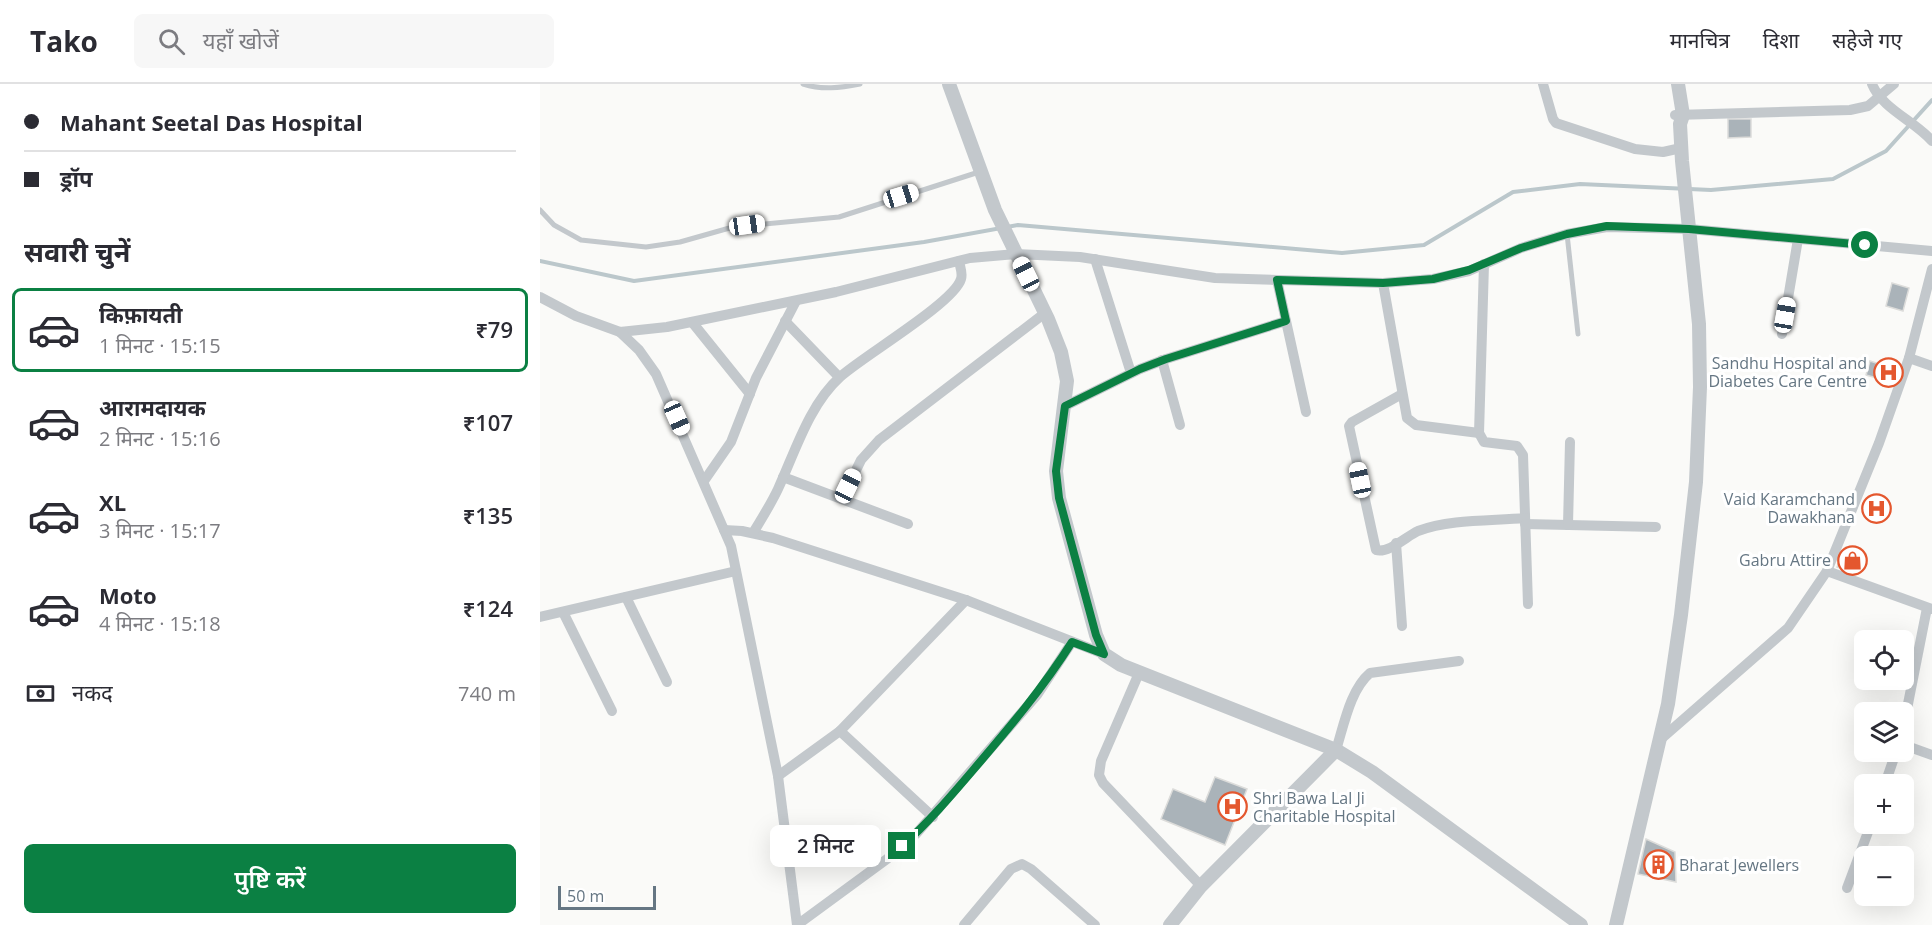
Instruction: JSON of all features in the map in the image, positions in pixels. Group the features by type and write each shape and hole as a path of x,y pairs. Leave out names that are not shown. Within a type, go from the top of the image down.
{"street":[{"path":"949,84 995,210 1045,313 1061,352 1067,381 1056,471 1059,498 1096,635 1104,654"},
{"path":"1544,84 1556,123 1635,149 1681,154"},
{"path":"1670,84 1679,118"},
{"path":"1616,925 1661,739 1681,615 1696,482 1700,387 1699,324 1681,154 1678,84"},
{"path":"1872,84 1883,99 1931,140"},
{"path":"1679,118 1841,111 1868,106 1883,99 1894,84"},
{"path":"620,332 692,322 796,301 1014,249 1215,278 1383,283 1433,279 1469,270 1521,248 1567,234 1607,226 1689,229 1932,251"},
{"path":"1782,334 1798,238"},
{"path":"1095,259 1131,373"},
{"path":"753,533 817,406 839,377 930,311 958,286 962,277 959,261"},
{"path":"1484,264 1479,433 1484,442 1511,444 1521,449 1523,455 1528,604"},
{"path":"1661,739 1788,628 1827,571 1879,443 1908,358 1927,312 1932,269"},
{"path":"1277,280 1306,412"},
{"path":"1383,283 1405,413 1411,423 1479,433"},
{"path":"540,297 576,316 620,332 639,350 656,374 731,546 778,776 797,925 887,859 933,816 1037,695 1072,642"},
{"path":"704,481 731,442 750,394 796,301"},
{"path":"842,499 861,460 879,440 1045,313"},
{"path":"785,321 839,377"},
{"path":"1065,406 1162,360 1286,321"},
{"path":"692,322 750,394"},
{"path":"1908,358 1932,366"},
{"path":"1162,360 1180,425"},
{"path":"1402,394 1352,422 1349,426 1374,546 1380,551 1434,526 1525,521 1568,525 1656,527"},
{"path":"1568,525 1570,442"},
{"path":"783,477 908,524"},
{"path":"724,530 753,533 966,600 1104,654 1139,673 1336,750 1372,772 1581,925"},
{"path":"1396,543 1402,626"},
{"path":"540,617 736,571"},
{"path":"1827,571 1930,608 1909,702"},
{"path":"626,597 667,682"},
{"path":"778,776 840,731 966,600"},
{"path":"563,612 612,711"},
{"path":"1170,925 1201,886 1336,750 1362,680 1370,673 1458,661"},
{"path":"1139,673 1101,761 1099,775 1103,783 1201,886"},
{"path":"840,731 933,816"},
{"path":"1914,749 1932,755"},
{"path":"1847,888 1867,834"},
{"path":"964,925 1011,869 1022,864 1095,925"}],"lane":[{"path":"803,84 817,88 841,88 860,84"},
{"path":"540,210 554,225 581,240 646,247 680,242 733,227 839,217 981,171"},
{"path":"1567,234 1578,334"}],"building":[{"path":"1728,119 1751,119 1751,137 1728,138"},
{"path":"1892,283 1909,288 1903,311 1886,306"},
{"path":"1870,361 1895,369 1891,382 1866,375"},
{"path":"1873,497 1884,502 1878,516 1867,511"},
{"name":"Gabru Attire","path":"1846,547 1866,554 1858,573 1837,567"},
{"path":"1215,777 1247,789 1225,845 1161,819 1173,789 1205,802"},
{"name":"Bharat Jewellers","path":"1646,839 1675,852 1676,882 1638,874"}],"waterway":[{"path":"540,261 634,281 924,242 1018,225 1342,253 1424,245 1513,192 1580,184 1711,190 1833,179 1886,151 1932,100"}],"place":[{"name":"Sandhu Hospital and Diabetes Care Centre","path":"1888,372"},
{"name":"Vaid Karamchand Dawakhana","path":"1876,508"},
{"name":"Gabru Attire","path":"1852,560"},
{"name":"Shri Bawa Lal Ji Charitable Hospital","path":"1232,807"},
{"name":"Bharat Jewellers","path":"1658,865"}],"route":[{"path":"902,846 933,816 1026,709 1072,642 1104,654 1096,635 1059,498 1056,471 1065,406 1140,369 1166,359 1286,321 1277,280 1383,283 1433,279 1469,270 1521,248 1567,234 1607,226 1649,226 1865,245"}]}
